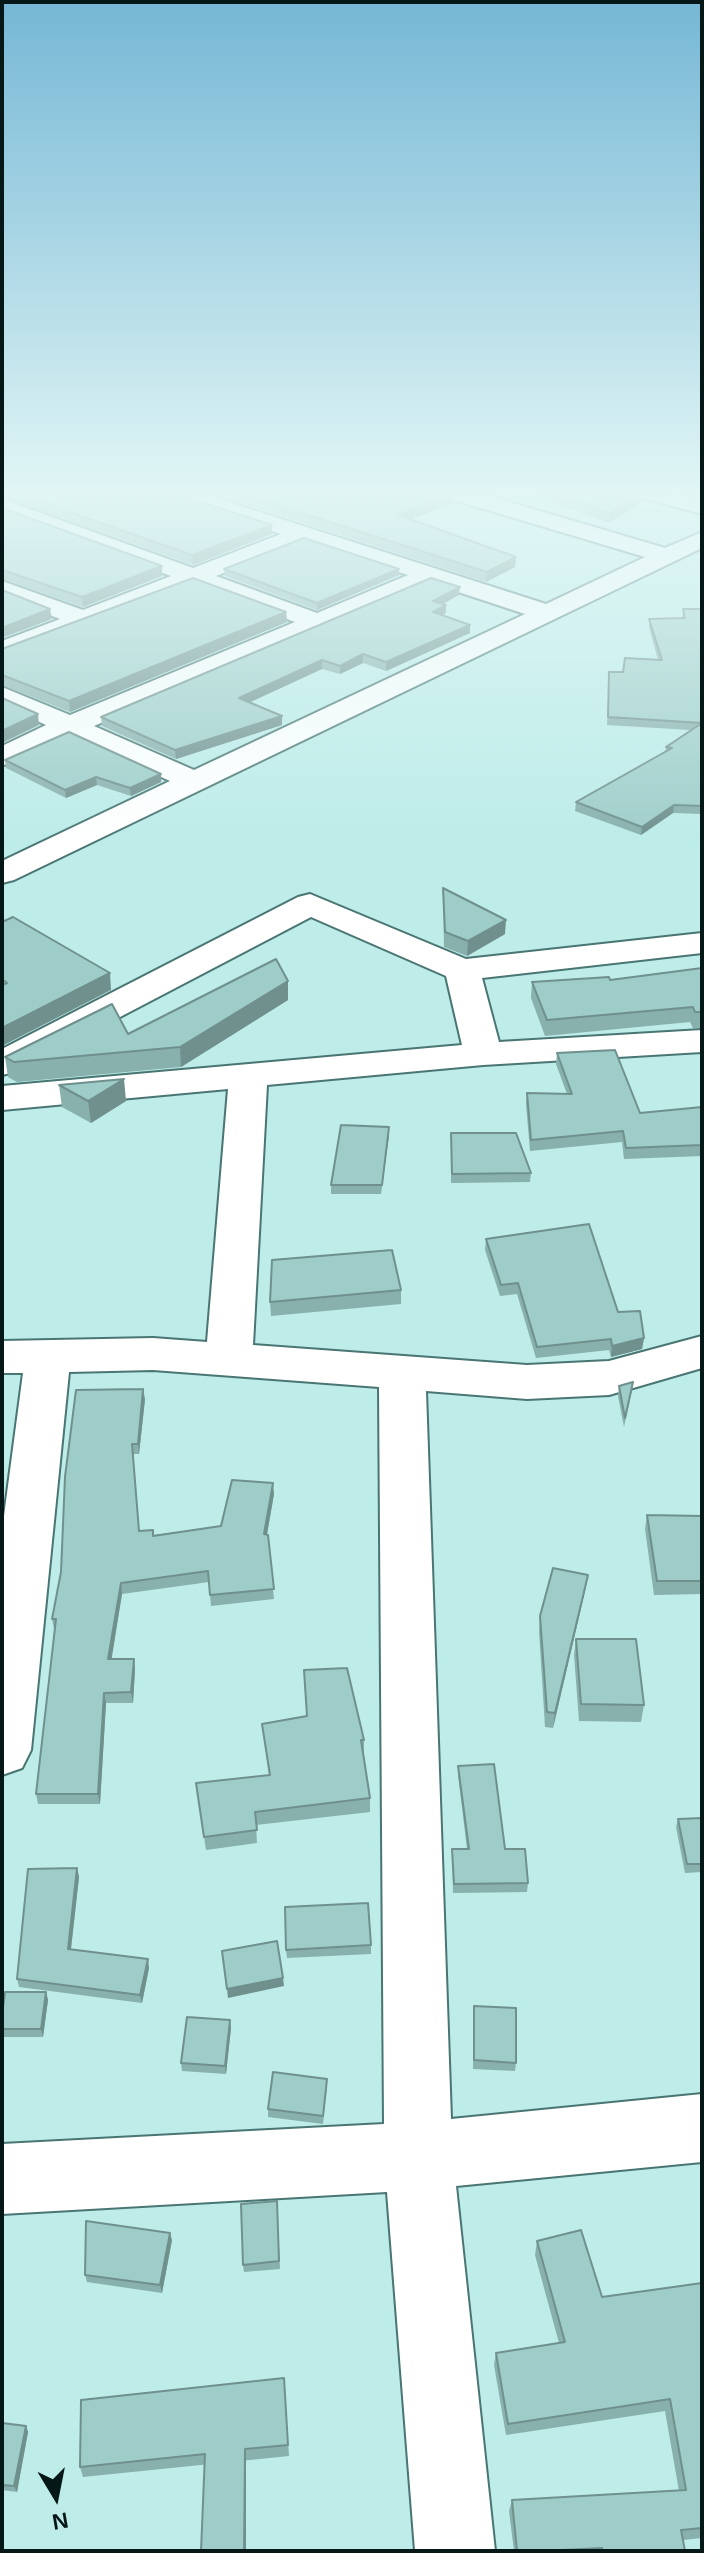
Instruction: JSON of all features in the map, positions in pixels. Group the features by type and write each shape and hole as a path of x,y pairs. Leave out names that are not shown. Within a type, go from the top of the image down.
{"street":[{"path":"58,609 84,619"},
{"path":"2,650 109,609"},
{"path":"284,609 319,622"},
{"path":"2,757 68,726 349,609"},
{"path":"536,609 549,613"},
{"path":"2,873 191,780 557,609"},
{"path":"2,695 191,780"},
{"path":"2,1064 310,904 462,970 702,943"},
{"path":"462,970 483,1054"},
{"path":"2,1098 483,1054 702,1041"},
{"path":"229,1360 248,1077"},
{"path":"609,1378 702,1352"},
{"path":"2,1750 25,1357 153,1354 527,1382 609,1378 702,1383"},
{"path":"402,1373 418,2156 455,2551"},
{"path":"2,2179 418,2156 702,2128"}],"building":[{"path":"2,609 50,609 2,628"},
{"path":"109,609 278,609 286,612 69,701 2,675 2,649"},
{"path":"357,609 438,609 433,612 470,625 386,662 363,654 340,666 322,660 239,698 282,716 175,750 101,717"},
{"path":"683,609 702,609 702,723 608,717 609,672 623,672 625,658 662,660 649,619 685,618"},
{"path":"2,698 38,714 2,731"},
{"path":"702,723 702,806 674,805 642,827 576,802 672,748 666,747"},
{"path":"69,732 161,774 130,788 96,777 65,790 5,760"},
{"path":"443,888 506,920 468,941 445,932"},
{"path":"13,917 110,973 2,1028 2,985 7,983 2,979 2,922"},
{"path":"276,959 288,981 180,1047 14,1062 5,1057 112,1004 128,1034"},
{"path":"702,968 702,1012 695,1012 693,1007 547,1020 532,982 609,977 610,980"},
{"path":"615,1050 640,1113 702,1107 702,1145 626,1148 623,1131 531,1140 527,1093 572,1094 557,1053"},
{"path":"124,1079 88,1101 59,1085"},
{"path":"341,1125 389,1127 382,1185 331,1185"},
{"path":"451,1133 516,1133 531,1173 452,1174"},
{"path":"589,1224 618,1312 640,1311 644,1338 612,1346 611,1339 537,1347 518,1283 501,1285 486,1239"},
{"path":"392,1250 401,1290 270,1302 272,1260"},
{"path":"633,1382 625,1418 619,1386"},
{"path":"143,1389 138,1444 132,1444 139,1531 153,1530 153,1536 221,1526 232,1480 273,1483 264,1534 268,1535 274,1589 210,1595 208,1571 121,1583 108,1659 134,1659 131,1692 104,1693 98,1794 36,1794 56,1619 52,1619 61,1572 65,1477 76,1390"},
{"path":"647,1515 702,1516 702,1581 657,1581"},
{"path":"553,1568 588,1575 555,1713 547,1712 540,1616"},
{"path":"576,1639 636,1639 644,1705 581,1704"},
{"path":"347,1668 364,1740 361,1740 370,1798 255,1812 257,1830 204,1837 196,1783 270,1775 262,1724 307,1716 304,1670"},
{"path":"494,1764 505,1849 525,1849 528,1883 454,1884 452,1849 469,1849 458,1766"},
{"path":"702,1818 702,1864 687,1864 678,1819"},
{"path":"77,1868 68,1949 148,1959 140,1995 17,1979 28,1869"},
{"path":"368,1903 371,1945 286,1950 285,1907"},
{"path":"277,1941 283,1978 227,1989 222,1951"},
{"path":"5,1992 46,1992 41,2029 2,2029"},
{"path":"474,2006 516,2008 516,2063 474,2060"},
{"path":"187,2017 230,2020 225,2066 181,2063"},
{"path":"273,2072 327,2079 323,2116 268,2109"},
{"path":"277,2201 279,2261 243,2265 241,2204"},
{"path":"86,2221 170,2233 160,2285 85,2275"},
{"path":"581,2230 602,2297 702,2283 702,2528 681,2530 685,2551 603,2551 602,2548 517,2551 512,2500 686,2490 670,2399 508,2424 496,2353 565,2342 537,2241"},
{"path":"284,2378 288,2445 245,2449 244,2551 201,2551 205,2454 80,2467 81,2400"},
{"path":"2,2423 26,2426 14,2486 2,2485"}]}
